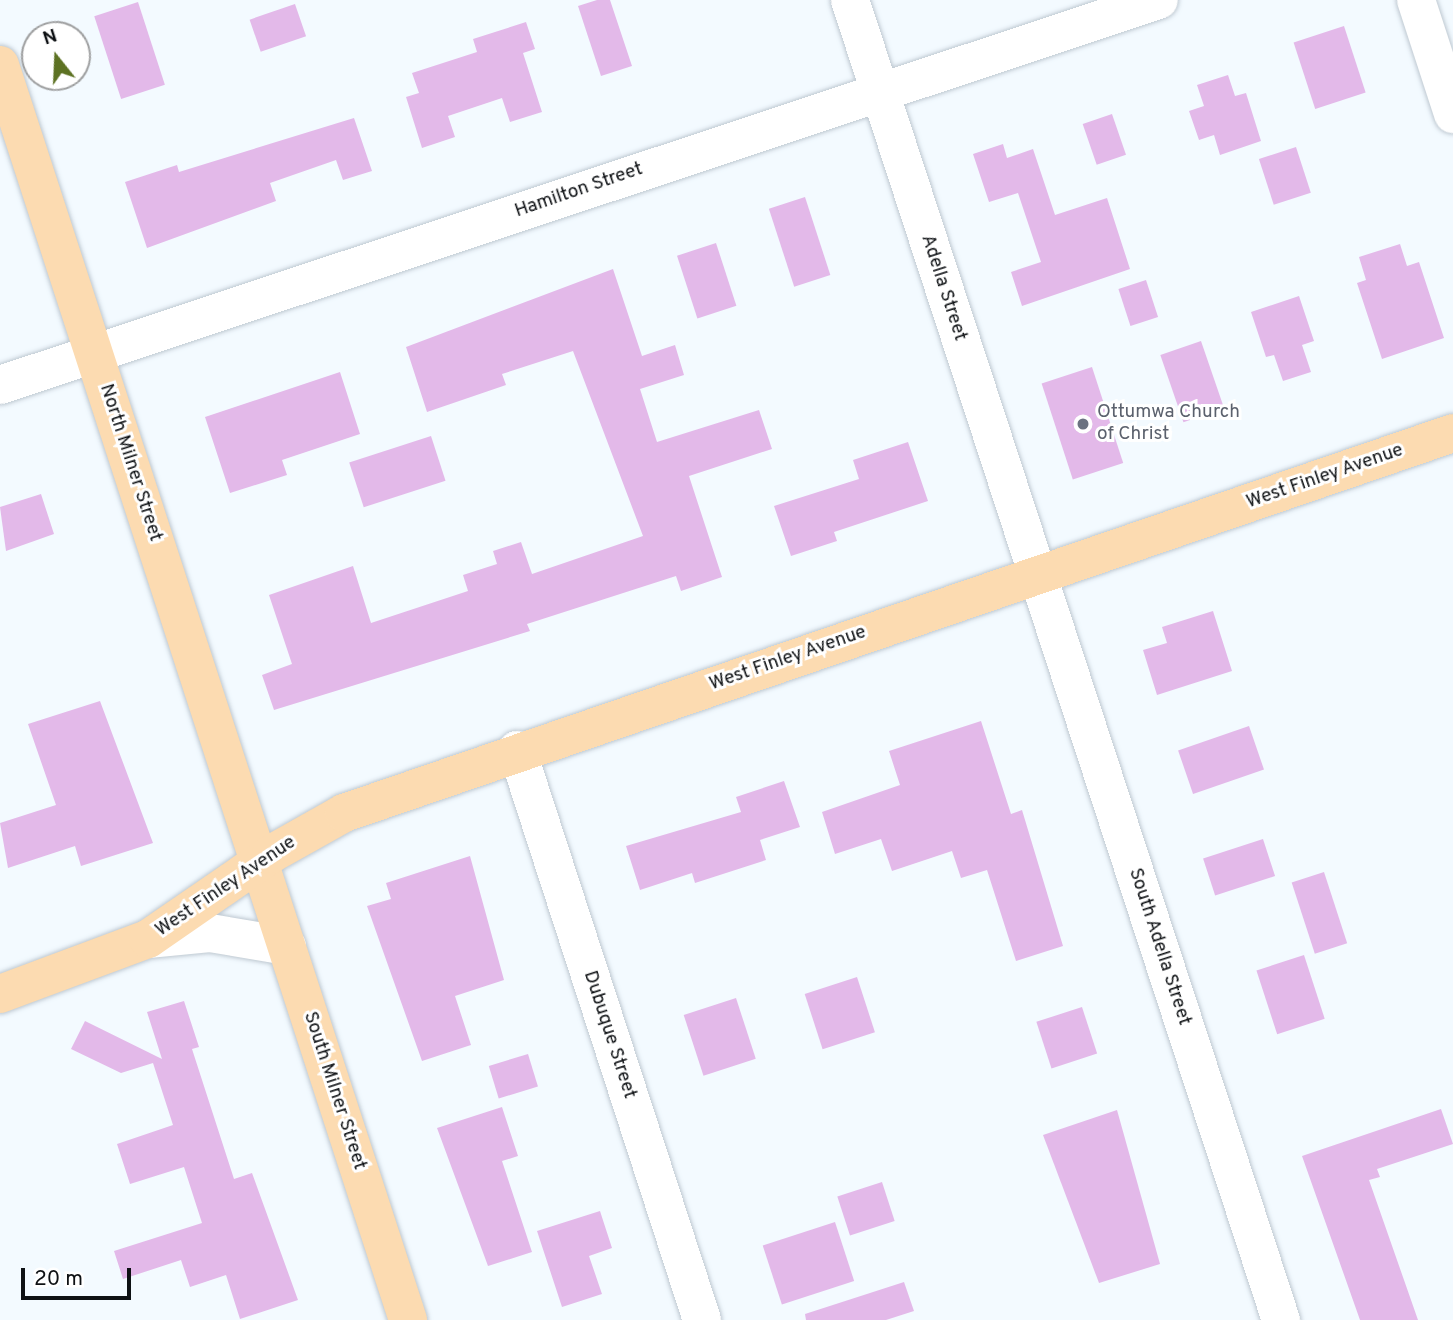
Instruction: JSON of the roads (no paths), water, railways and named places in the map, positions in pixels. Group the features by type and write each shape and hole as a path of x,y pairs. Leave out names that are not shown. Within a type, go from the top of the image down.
{"main road":[{"name":"North Milner Street","path":"0,65 260,861"},
{"name":"West Finley Avenue","path":"0,994 148,939 260,861 344,813 517,750 1453,433"},
{"name":"South Milner Street","path":"260,861 408,1320"}],"street":[{"name":"Adella Street","path":"850,0 1037,575"},
{"name":"Hamilton Street","path":"0,385 1159,0"},
{"path":"1416,0 1453,114"},
{"name":"South Adella Street","path":"1037,575 1281,1320"},
{"name":"Dubuque Street","path":"517,750 702,1320"},
{"name":"West Finley Avenue","path":"148,939 210,933 287,946"}],"place":[{"name":"Ottumwa Church of Christ","path":"1083,424"}]}
